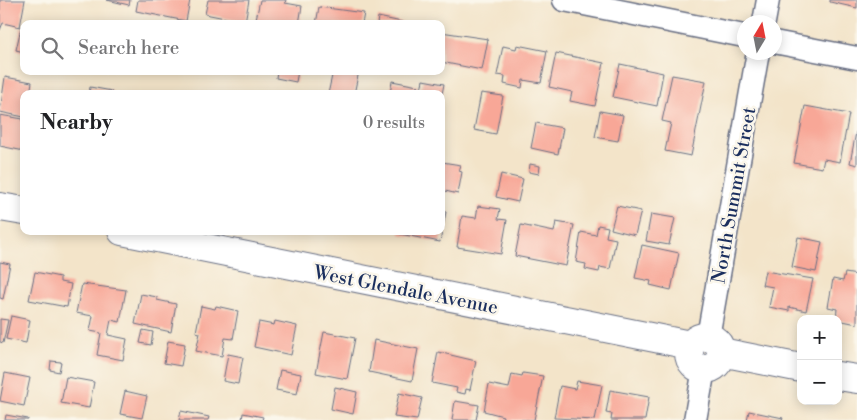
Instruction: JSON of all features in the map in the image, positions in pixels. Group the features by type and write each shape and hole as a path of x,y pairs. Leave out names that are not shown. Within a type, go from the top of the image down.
{"street":[{"path":"564,0 737,35"},
{"path":"765,15 768,0"},
{"path":"782,44 857,58"},
{"name":"North Summit Street","path":"695,420 757,60"},
{"path":"0,207 20,210"},
{"name":"West Glendale Avenue","path":"141,235 706,351 797,367"},
{"path":"842,377 857,379"}],"building":[{"path":"0,0 25,0 20,27 3,23 0,30"},
{"path":"107,0 130,0 129,5"},
{"path":"138,0 190,0 186,20 136,11"},
{"path":"208,0 249,0 245,20 235,20 205,14"},
{"path":"260,0 286,0 285,3 302,6 300,20 256,20"},
{"path":"830,0 857,0 857,8 830,2"},
{"path":"319,7 364,13 363,20 317,20"},
{"path":"378,17 392,20 378,20"},
{"path":"20,32 20,51 16,50"},
{"path":"445,33 488,39 482,70 445,63"},
{"path":"517,45 547,51 541,83 523,80 522,88 504,84 505,76 497,75 503,46 516,49"},
{"path":"556,53 604,63 595,106 570,101 572,92 549,87"},
{"path":"620,64 663,73 657,106 613,97"},
{"path":"276,75 297,75 296,82 276,78"},
{"path":"332,75 358,75 355,90 329,90"},
{"path":"672,75 706,81 691,156 665,151 671,123 662,121"},
{"path":"5,77 32,82 31,90 20,90 20,116 0,112"},
{"path":"423,80 444,84 443,90 421,90"},
{"path":"392,81 418,86 417,90 391,90"},
{"path":"90,87 106,90 90,90"},
{"path":"481,93 503,96 496,134 474,130"},
{"path":"805,106 849,114 840,162 824,159 822,168 794,163"},
{"path":"600,111 623,115 618,141 595,137"},
{"path":"0,115 20,118 20,150 0,146"},
{"path":"536,123 563,128 558,154 531,148"},
{"path":"857,132 857,165 850,163"},
{"path":"445,162 461,165 459,171 462,172 458,194 445,191"},
{"path":"530,164 540,166 539,174 529,172"},
{"path":"501,174 523,179 518,202 496,197"},
{"path":"478,206 500,209 498,219 507,220 501,254 457,247 462,216 476,218"},
{"path":"617,206 641,211 635,235 611,229"},
{"path":"651,214 675,218 669,245 646,241"},
{"path":"556,222 574,225 566,266 515,256 521,225 554,232"},
{"path":"598,225 608,227 606,237 616,239 610,269 600,267 599,272 585,269 586,264 576,262 581,232 596,235"},
{"path":"405,235 441,235 440,242"},
{"path":"798,237 822,242 816,272 792,267"},
{"path":"642,245 679,253 671,290 650,285 651,281 635,278"},
{"path":"0,262 10,264 3,299 0,298"},
{"path":"765,271 813,279 806,311 789,307 789,311 769,307 773,287 762,285"},
{"path":"35,272 60,277 60,282 71,284 67,307 29,300"},
{"path":"845,273 857,275 857,324 842,321 842,315 836,315 837,309 828,307 833,279 843,281"},
{"path":"82,284 126,290 120,322 111,320 108,335 127,339 123,360 97,355 101,333 90,331 93,316 76,313"},
{"path":"141,294 157,297 157,300 176,304 171,332 135,324"},
{"path":"201,306 215,309 216,306 238,311 233,339 225,338 222,356 196,351 200,333 196,332"},
{"path":"11,316 30,320 26,343 6,339"},
{"path":"0,319 8,320 3,343 0,342"},
{"path":"275,321 297,326 291,355 254,347 259,322 274,325"},
{"path":"143,330 153,332 151,345 140,343"},
{"path":"324,332 355,338 347,379 316,373"},
{"path":"374,340 418,349 412,381 369,372"},
{"path":"168,341 185,344 181,366 164,363"},
{"path":"438,352 476,361 470,390 466,389 465,394 456,392 457,388 432,383"},
{"path":"228,354 243,357 238,384 223,381"},
{"path":"51,361 61,362 59,372 50,370"},
{"path":"280,370 301,374 297,394 276,390"},
{"path":"5,373 30,378 24,406 0,401"},
{"path":"523,373 543,376 534,420 502,420 503,416 484,411 489,384 509,388 512,374 522,376"},
{"path":"66,377 94,382 89,408 61,403"},
{"path":"577,381 602,385 595,420 554,418 560,386 575,389"},
{"path":"335,387 357,392 353,414 331,409"},
{"path":"610,390 649,397 645,420 611,420 612,414 606,413"},
{"path":"125,391 147,396 142,418 120,414"},
{"path":"399,393 422,398 417,420 394,417"},
{"path":"455,401 479,405 476,420 452,420"},
{"path":"181,411 209,417 208,420 179,420"},
{"path":"749,411 783,418 782,420 747,420"},
{"path":"243,413 263,417 262,420 242,420"},
{"path":"6,415 28,419 28,420 5,420"}]}
